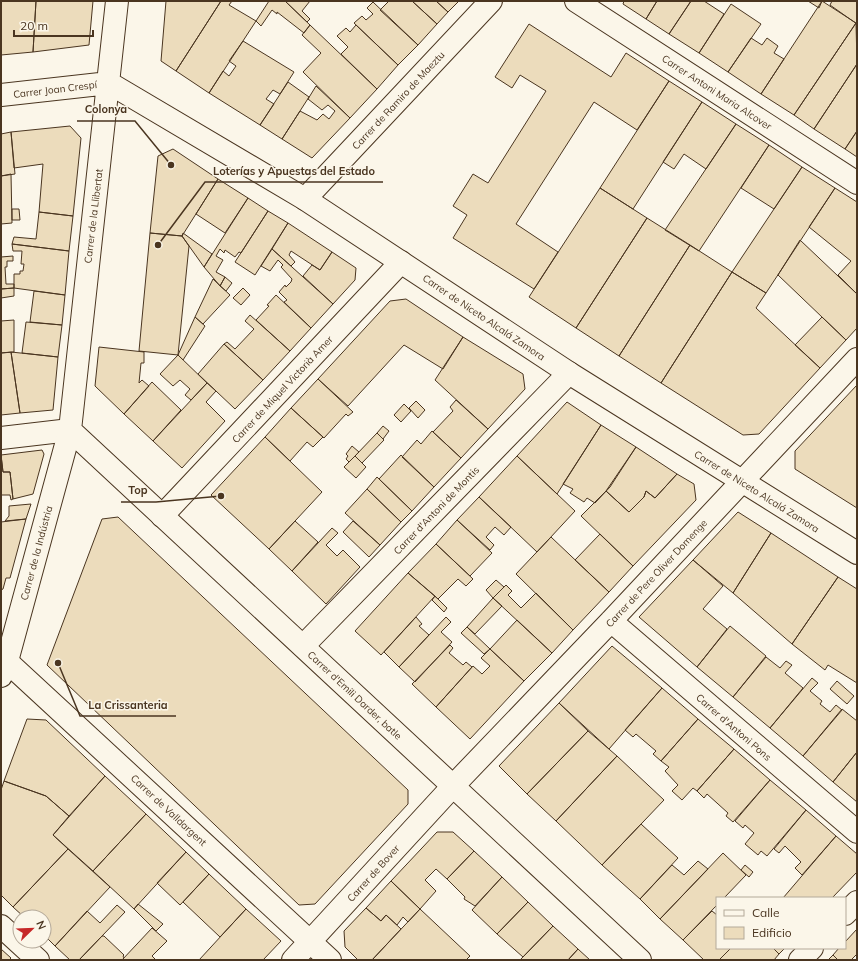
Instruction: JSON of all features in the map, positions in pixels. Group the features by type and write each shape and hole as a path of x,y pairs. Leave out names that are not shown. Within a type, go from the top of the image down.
{"street":[{"name":"Carrer de la Llibertat","path":"70,430 117,1"},
{"name":"Carrer de Ramiro de Maeztu","path":"305,199 491,1"},
{"name":"Carrer Antoni Maria Alcover","path":"576,1 857,183"},
{"name":"Carrer Joan Crespí","path":"1,95 109,83"},
{"name":"Carrer de Niceto Alcalá Zamora","path":"109,83 305,199 569,373 857,553"},
{"name":"Carrer de Miquel Victorià Amer","path":"162,516 402,262"},
{"name":"Carrer de Pere Oliver Domenge","path":"453,786 857,359"},
{"name":"Carrer d'Antoni de Montis","path":"303,646 569,373"},
{"path":"1,438 70,430"},
{"name":"Carrer d'Emili Darder, batle","path":"70,430 640,960"},
{"name":"Carrer de la Indústria","path":"3,664 70,430"},
{"name":"Carrer d'Antoni Pons","path":"610,621 857,832"},
{"name":"Carrer de Valldargent","path":"3,664 311,941 330,960"},
{"name":"Carrer de Bover","path":"293,960 453,786"},
{"path":"846,913 857,902"},
{"path":"1,926 38,960"},
{"path":"800,960 811,949"}],"building":[{"path":"1,1 36,1 33,52 1,55"},
{"path":"36,1 93,1 89,45 33,52"},
{"path":"166,1 221,1 176,71 161,61"},
{"path":"221,1 232,1 229,5 256,21 209,93 176,71"},
{"path":"269,1 285,1 310,25 304,33 277,12 277,14 272,10 261,26 256,21"},
{"path":"285,1 310,1 302,11 310,19 307,22"},
{"path":"389,1 412,1 437,24 418,45 380,10"},
{"path":"412,1 436,1 448,12 437,24"},
{"path":"436,1 459,1 448,12"},
{"path":"624,1 657,1 646,19 623,4"},
{"path":"657,1 691,1 669,34 646,19"},
{"path":"691,1 704,1 724,14 699,53 669,34"},
{"path":"808,1 822,1 819,8"},
{"path":"822,1 856,23 794,115 761,94"},
{"path":"832,1 857,1 857,24 830,5"},
{"path":"373,2 418,45 398,65 354,23 362,16 366,20 373,14 367,8"},
{"path":"731,4 761,24 728,72 699,53"},
{"path":"856,23 857,64 814,129 794,115"},
{"path":"529,24 611,77 626,53 669,81 637,130 594,102 516,224 558,252 534,289 453,238 467,215 453,206 473,174 488,183 546,91 520,75 512,88 495,77"},
{"path":"310,25 377,89 350,118 303,72 321,53 302,35"},
{"path":"356,25 398,65 377,89 341,54 348,47 337,36 346,28 350,32"},
{"path":"751,38 762,45 767,38 778,46 774,53 784,59 761,94 728,72"},
{"path":"243,41 294,72 280,94 273,90 266,99 274,104 260,125 209,93 223,71 229,76 236,66 229,61"},
{"path":"857,64 857,131 845,149 814,129"},
{"path":"669,81 702,102 633,209 600,188"},
{"path":"288,82 309,97 282,139 260,125"},
{"path":"316,86 350,118 312,158 282,139 300,111 317,120 323,114 329,119 335,111 328,105 322,110 308,99"},
{"path":"702,102 736,124 706,169 684,154 674,169 663,162"},
{"path":"736,124 769,145 699,251 665,230"},
{"path":"70,126 81,138 73,216 39,212 43,164 14,168 11,132"},
{"path":"857,131 857,157 845,149"},
{"path":"11,132 15,174 1,176 1,134"},
{"path":"769,145 802,167 774,209 741,188"},
{"path":"173,149 218,179 182,236 150,233 158,156"},
{"path":"802,167 835,188 766,293 732,272"},
{"path":"11,174 12,223 1,224 1,176"},
{"path":"218,179 248,198 225,233 196,214"},
{"path":"600,188 647,218 576,328 529,297"},
{"path":"835,188 857,202 857,294 838,275 851,261 809,227"},
{"path":"248,198 268,211 241,253 239,252 235,257 225,250 224,253 220,249 216,256 223,260 216,272 225,277 220,286 204,267"},
{"path":"12,209 19,209 20,220 12,220"},
{"path":"268,211 288,223 255,275 235,262"},
{"path":"39,212 73,216 69,251 12,244 14,237 36,239"},
{"path":"647,218 690,245 619,356 576,328"},
{"path":"288,223 332,252 320,270 291,251 289,255 295,262 291,266 272,249"},
{"path":"150,233 182,236 189,246 178,355 139,351"},
{"path":"183,233 212,254 204,267 182,236"},
{"path":"800,240 857,294 857,328 846,340 778,275"},
{"path":"12,244 69,251 65,295 14,288 14,274 20,274 20,271 23,271 24,264 21,264 22,251 13,251"},
{"path":"690,245 732,272 661,383 619,356"},
{"path":"272,249 333,304 311,328 284,302 287,300 279,292 285,285 286,287 291,282 292,279 281,267 283,265 278,260 270,271 261,266"},
{"path":"332,252 356,268 355,280 333,304 303,276 312,265 320,270"},
{"path":"13,256 13,261 7,261 7,267 5,267 6,284 14,284 14,288 1,289 1,257"},
{"path":"732,272 766,293 756,308 820,368 759,434 743,435 661,383"},
{"path":"225,277 232,283 226,291 220,286"},
{"path":"213,279 230,295 203,324 195,317"},
{"path":"14,288 14,296 1,298 1,289"},
{"path":"243,288 250,295 241,305 233,298"},
{"path":"34,291 65,295 62,325 30,322"},
{"path":"276,295 311,328 290,351 256,320 269,306 267,305"},
{"path":"406,299 463,337 443,369 404,345 348,406 318,379 390,301"},
{"path":"250,315 290,351 263,380 224,344 227,342 235,349 254,329 245,321"},
{"path":"195,317 205,326 183,360 178,355"},
{"path":"822,317 846,340 820,368 795,345"},
{"path":"14,320 14,352 1,353 1,321"},
{"path":"26,322 62,325 58,357 22,353"},
{"path":"463,337 523,374 525,389 488,429 435,380"},
{"path":"224,344 263,380 235,409 198,374"},
{"path":"99,347 144,352 144,363 141,363 139,383 142,380 149,386 124,414 95,386"},
{"path":"11,352 58,357 53,410 20,413"},
{"path":"11,352 20,413 1,415 1,353"},
{"path":"178,355 207,383 191,400 185,395 190,389 180,380 173,386 160,374"},
{"path":"318,379 353,412 348,416 346,414 324,438 291,408"},
{"path":"152,382 181,410 153,441 124,414"},
{"path":"207,383 216,391 206,402 225,421 182,468 153,441"},
{"path":"857,385 857,508 795,469 795,451"},
{"path":"456,400 488,429 461,458 433,432 453,411 450,407"},
{"path":"416,401 425,410 418,418 409,408"},
{"path":"567,402 601,425 557,494 517,456"},
{"path":"404,404 411,411 401,422 394,415"},
{"path":"291,408 323,437 313,447 307,442 290,461 265,437"},
{"path":"601,425 636,447 610,487 595,503 587,498 584,502 570,493 573,489 563,484"},
{"path":"383,426 389,431 383,439 377,433"},
{"path":"432,431 461,458 434,487 402,457 417,440 421,444"},
{"path":"377,433 384,440 362,463 355,456"},
{"path":"265,437 322,492 269,549 211,495"},
{"path":"352,446 359,452 349,462 346,459 348,456 346,454"},
{"path":"636,447 677,474 655,498 646,491 644,497 629,512 606,491"},
{"path":"42,450 44,454 33,494 13,499 10,472 3,472 1,455"},
{"path":"1,455 3,472 10,472 13,499 11,500 10,495 1,495"},
{"path":"401,455 434,487 412,511 379,479"},
{"path":"355,456 366,467 356,478 344,467"},
{"path":"517,456 575,511 537,552 479,497"},
{"path":"677,474 694,484 696,500 633,566 581,516 606,491 629,512 644,497 646,491 655,498"},
{"path":"377,477 412,511 401,522 367,489"},
{"path":"367,489 401,522 380,545 345,513"},
{"path":"479,497 511,527 504,535 495,527 486,537 494,545 490,550 457,520"},
{"path":"31,504 26,519 5,521 9,516 9,506"},
{"path":"738,512 771,533 733,593 693,560"},
{"path":"118,517 408,790 408,804 315,904 299,905 47,665 102,519"},
{"path":"26,519 10,578 6,578 3,589 1,590 1,522"},
{"path":"457,520 492,553 470,576 436,544"},
{"path":"295,521 318,542 292,571 269,549"},
{"path":"353,521 380,545 369,557 343,532"},
{"path":"332,528 338,533 326,545 337,556 343,550 360,567 326,604 292,571"},
{"path":"771,533 838,577 792,644 733,593"},
{"path":"600,534 633,566 609,592 575,560"},
{"path":"551,537 609,592 573,630 516,574"},
{"path":"436,544 473,579 466,586 458,579 438,599 408,573"},
{"path":"693,560 723,586 703,609 727,629 697,667 639,617"},
{"path":"408,573 435,596 381,655 355,631"},
{"path":"838,577 857,589 857,683 828,665 825,670 792,644"},
{"path":"496,580 504,587 493,598 486,590"},
{"path":"506,585 512,591 508,595 521,608 536,593 573,630 552,653 493,598"},
{"path":"435,596 447,608 444,612 432,600"},
{"path":"493,598 502,606 475,634 467,627"},
{"path":"416,617 422,624 419,626 429,635 399,667 384,652"},
{"path":"446,617 451,622 441,632 452,642 415,682 399,667"},
{"path":"517,620 552,653 524,681 490,649"},
{"path":"730,626 766,656 733,697 697,667"},
{"path":"467,627 490,649 484,654 461,633"},
{"path":"450,645 453,648 449,653 463,665 466,662 472,667 436,707 412,684"},
{"path":"612,646 662,688 609,749 559,703"},
{"path":"490,649 524,681 470,739 436,707 473,666 482,674 490,666 481,658"},
{"path":"766,657 780,668 786,661 792,665 785,673 803,688 770,728 733,697"},
{"path":"812,678 818,683 810,691 822,701 820,704 830,712 836,705 842,710 803,756 770,728"},
{"path":"837,681 854,696 847,704 830,689"},
{"path":"662,688 698,719 661,761 653,754 656,751 636,734 633,737 625,730"},
{"path":"559,703 588,731 527,794 499,766"},
{"path":"842,709 857,721 857,752 833,782 803,756"},
{"path":"27,719 46,720 105,776 69,816 46,796 4,781"},
{"path":"698,719 734,749 697,791 693,788 682,800 672,791 678,785 665,771 669,767 661,761"},
{"path":"588,731 617,756 556,821 527,794"},
{"path":"734,749 770,780 733,822 726,816 728,813 707,794 704,798 697,791"},
{"path":"857,752 857,802 833,782"},
{"path":"617,756 664,800 602,865 556,821"},
{"path":"105,776 146,814 93,871 53,835"},
{"path":"770,780 806,810 767,856 761,851 758,855 745,844 754,833 745,825 743,828 735,821"},
{"path":"4,781 46,796 69,816 53,835 68,849 13,907 1,895 1,790"},
{"path":"806,810 836,836 802,875 795,868 801,862 785,846 779,853 774,849"},
{"path":"146,814 186,852 134,909 93,871"},
{"path":"641,824 678,858 640,899 602,865"},
{"path":"437,832 453,832 474,851 447,879 436,869 425,880 436,891 420,909 391,881"},
{"path":"836,836 857,854 857,872 833,897 784,897"},
{"path":"68,849 110,887 55,946 52,943 52,909 15,909 13,907"},
{"path":"474,851 502,877 475,906 464,899 465,897 447,879"},
{"path":"186,852 209,874 180,905 157,883"},
{"path":"723,853 746,875 725,897 716,897 716,906 683,940 660,919"},
{"path":"698,861 708,869 660,919 640,899 672,865 684,875"},
{"path":"745,865 753,872 749,877 741,870"},
{"path":"209,874 246,909 220,937 183,902"},
{"path":"502,877 528,902 497,934 472,910"},
{"path":"391,881 420,909 408,922 403,917 397,925 386,915 381,921 366,908"},
{"path":"528,902 553,926 523,957 497,934"},
{"path":"138,904 163,924 156,931 134,909"},
{"path":"117,905 125,912 79,960 70,960 55,946 87,911 100,923"},
{"path":"366,908 381,921 386,915 401,929 372,960 358,960 345,947 344,931"},
{"path":"246,909 281,941 263,960 199,960"},
{"path":"420,909 470,956 466,960 372,960"},
{"path":"712,911 716,914 716,949 730,949 719,960 704,960 683,940"},
{"path":"553,926 578,949 568,960 520,960"},
{"path":"152,928 167,941 152,956 156,960 122,960"},
{"path":"857,929 857,954 851,960 838,960 833,955 838,949 846,949 846,941"},
{"path":"102,936 104,936 124,955 124,958 122,960 79,960"},
{"path":"1,949 11,958 9,960 1,960"},
{"path":"578,949 590,960 568,960"},
{"path":"730,949 774,949 779,954 774,960 719,960"},
{"path":"774,949 784,949 779,954"},
{"path":"833,955 838,960 828,960"}],"place":[{"name":"Colonya","path":"171,165"},
{"name":"Loterías y Apuestas del Estado","path":"158,245"},
{"name":"Top","path":"221,496"},
{"name":"La Crissanteria","path":"58,663"}]}
